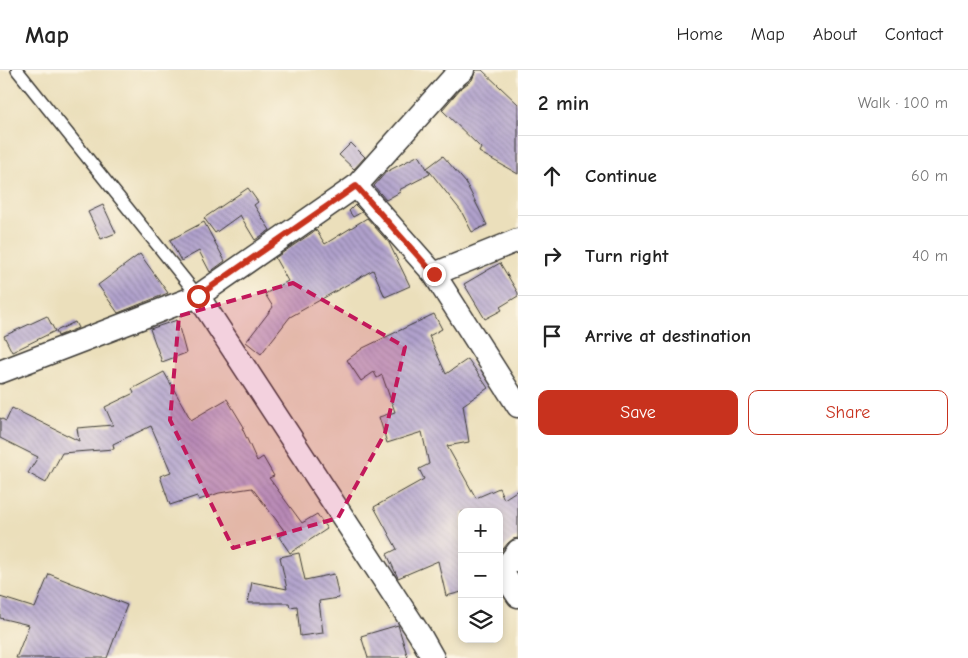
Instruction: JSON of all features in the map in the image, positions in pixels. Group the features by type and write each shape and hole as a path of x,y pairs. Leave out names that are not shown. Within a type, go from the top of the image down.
{"street":[{"path":"0,372 198,296 356,186 450,80 463,70"},
{"path":"356,186 434,274 518,406"},
{"path":"434,274 518,240"},
{"path":"198,296 420,635 432,658"},
{"path":"518,551 502,572 518,596"}],"lane":[{"path":"17,70 198,296"}],"highlighted area":[{"path":"293,283 405,347 385,433 338,518 233,548 170,420 179,316"}],"building":[{"path":"476,70 482,70 518,104 518,174 479,152 481,148 442,110 460,89 472,80"},
{"path":"351,143 365,157 354,169 339,155"},
{"path":"419,155 430,174 399,190 400,192 386,200 374,186 386,172"},
{"path":"443,156 466,183 487,225 472,232 461,211 427,168"},
{"path":"248,188 258,202 254,205 270,230 255,240 240,215 215,233 204,218"},
{"path":"103,205 116,233 101,239 88,212"},
{"path":"355,205 362,212 353,217 349,211"},
{"path":"367,218 389,243 410,286 385,297 373,270 290,317 261,354 246,342 273,307 265,294 288,281 275,258 316,230 325,244"},
{"path":"204,222 225,261 210,272 199,251 181,261 170,240"},
{"path":"140,254 168,293 118,313 98,285"},
{"path":"500,263 518,296 500,307 502,310 485,319 464,284"},
{"path":"434,314 442,329 429,336 446,374 468,359 488,388 463,405 469,442 447,446 476,498 499,488 504,499 518,490 518,538 513,539 503,549 503,508 458,508 458,593 446,596 438,561 398,578 387,554 397,549 374,507 424,479 419,469 429,464 422,432 387,443 379,417 395,412 382,375 377,378 374,372 361,381 347,360 363,348"},
{"path":"47,316 55,331 12,352 4,336"},
{"path":"177,320 186,353 162,362 150,329"},
{"path":"75,322 78,328 58,336 56,331"},
{"path":"164,372 191,420 227,399 244,427 242,428 257,461 263,457 274,476 269,478 302,523 317,514 327,529 290,553 279,537 286,533 252,488 219,493 199,500 197,496 170,505 160,476 171,472 151,426 113,444 114,449 62,453 46,483 28,473 38,457 0,438 0,418 6,421 12,408 79,441 77,428 113,425 105,407 134,393 132,389"},
{"path":"299,553 305,580 334,574 339,598 319,601 323,633 300,636 297,606 290,607 289,603 248,603 252,582 287,589 280,557"},
{"path":"49,574 127,605 107,658 16,658 29,625 0,618 0,597 35,608"},
{"path":"398,625 408,658 368,658 361,636"}],"route":[{"path":"198,296 356,186 434,274"}]}
